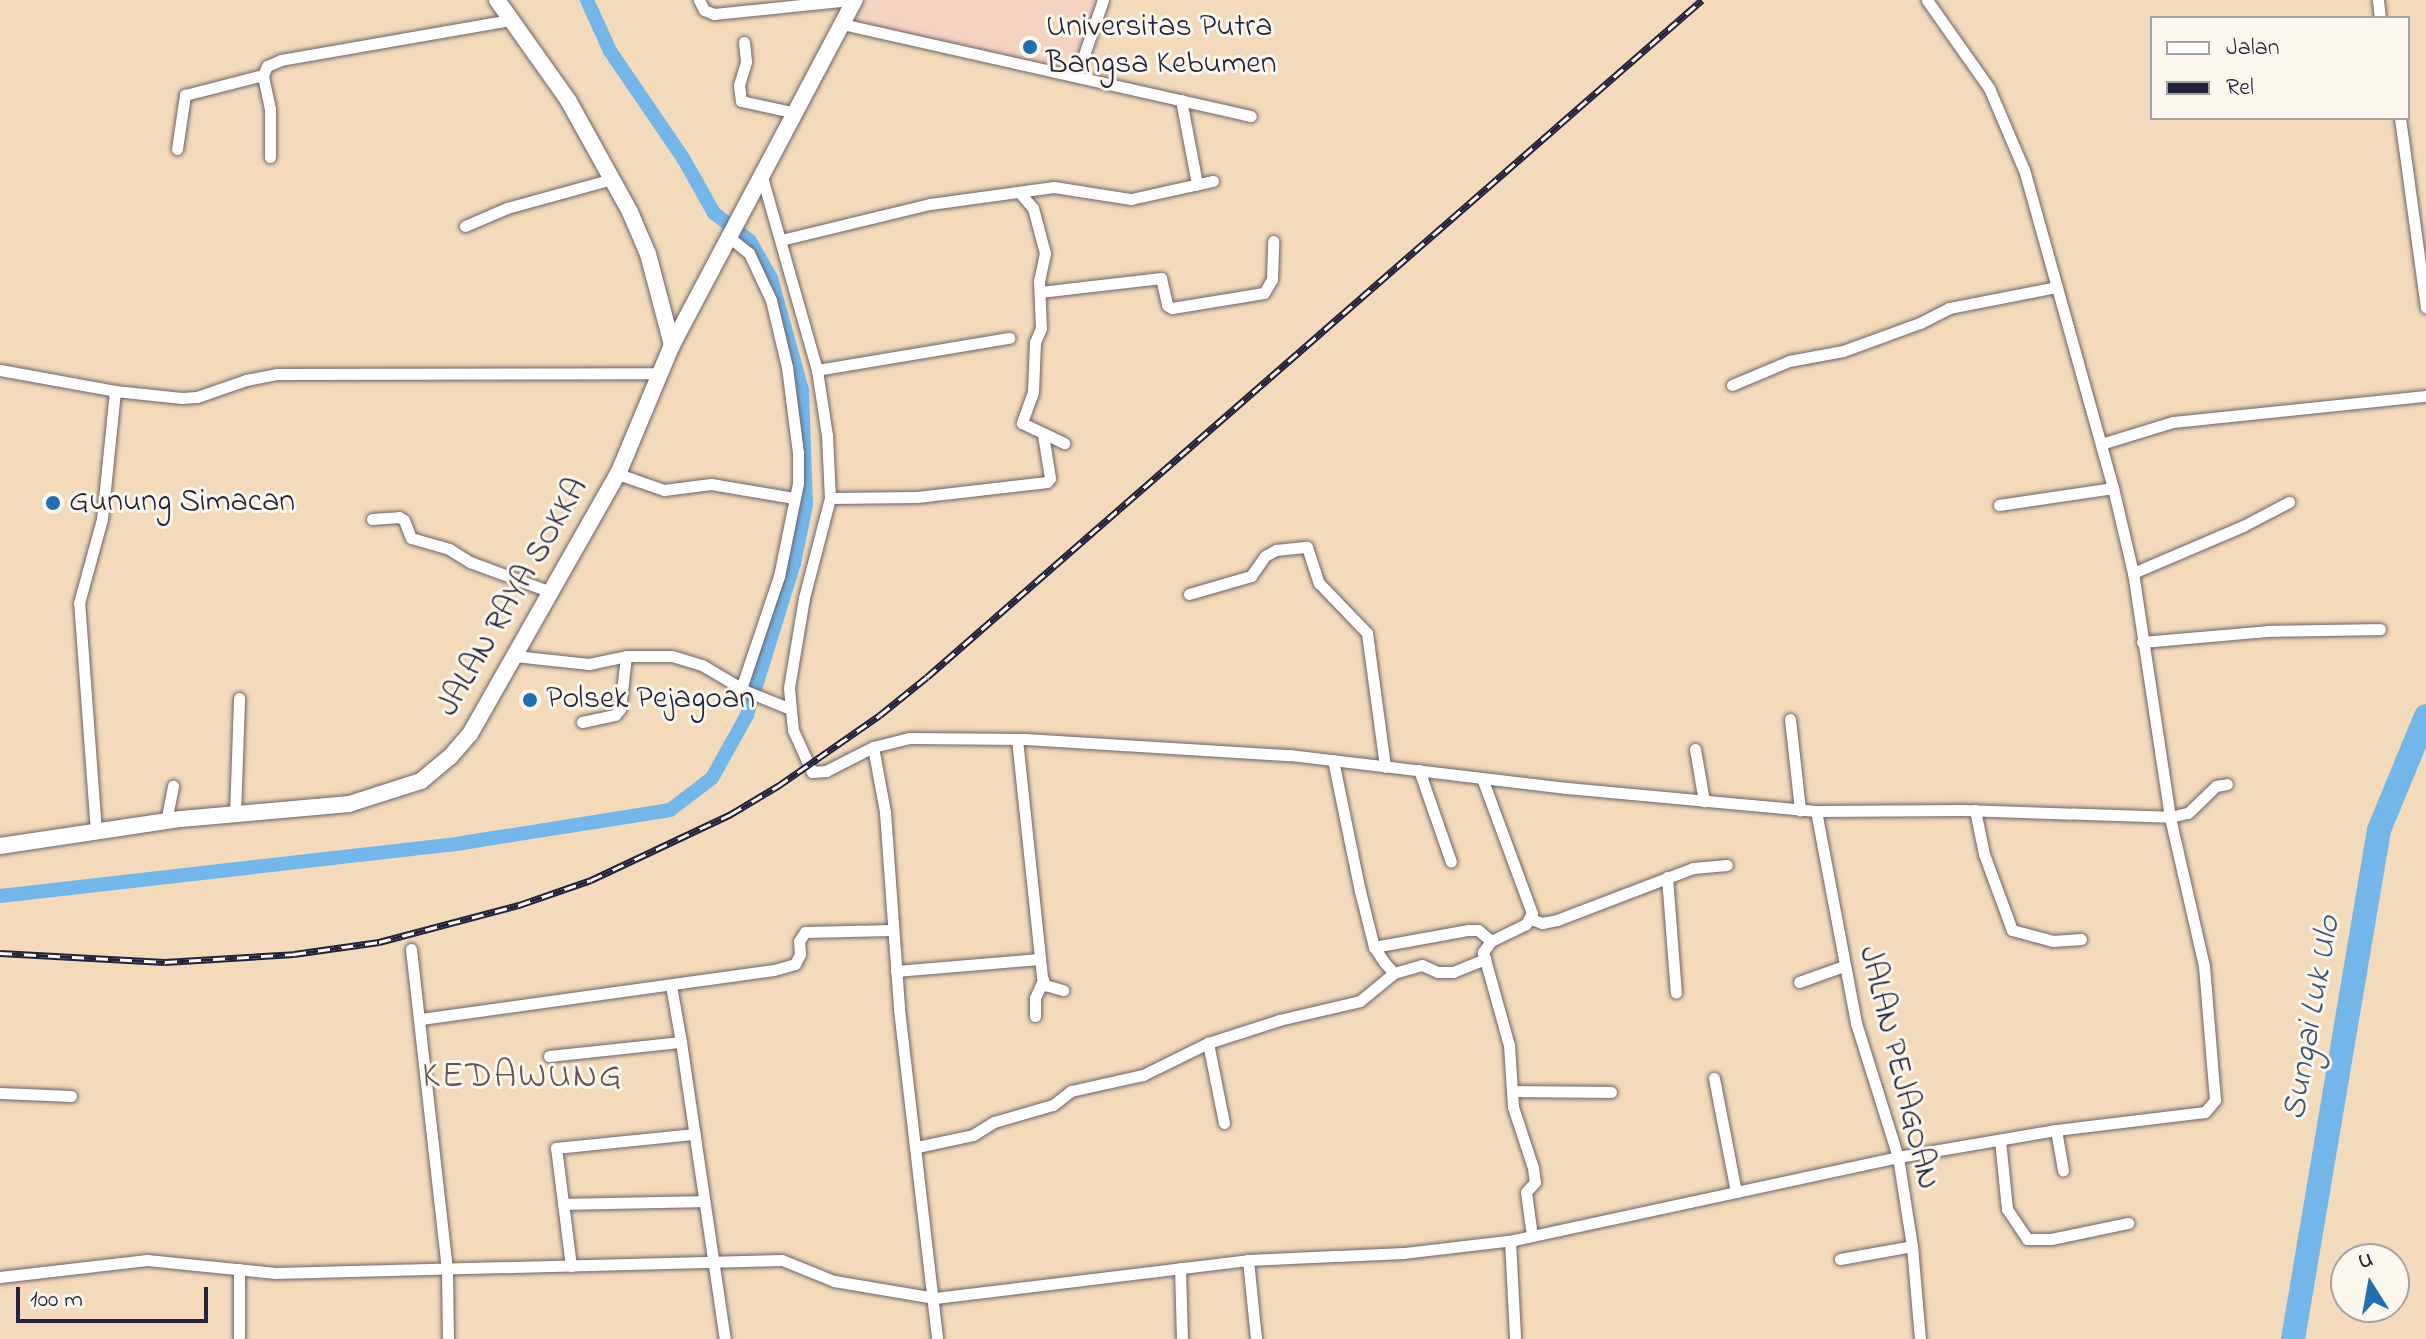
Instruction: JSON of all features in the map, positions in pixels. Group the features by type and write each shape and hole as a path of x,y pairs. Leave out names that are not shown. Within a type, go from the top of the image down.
{"main road":[{"path":"497,0 568,100 612,179 648,254 672,345"},
{"name":"JALAN RAYA SOKKA","path":"0,846 166,822 349,804 421,781 470,734 618,474 672,345 796,113 852,0"},
{"path":"662,307 689,317"}],"street":[{"path":"699,0 704,10 714,14 852,0"},
{"path":"1077,75 1103,0"},
{"path":"0,1277 147,1260 275,1273 787,1261 834,1281 935,1298 1248,1260 1404,1253 1510,1241 1898,1157 2056,1130 2196,1114 2209,1108 2215,1100 2204,966 2170,817 2133,573 2113,488 2024,170 1999,107 1927,0"},
{"path":"270,157 271,120 263,75 267,66 281,60 511,20"},
{"path":"842,24 1251,116"},
{"path":"744,42 746,62 738,95 741,101 796,113"},
{"path":"177,149 186,94 263,75"},
{"path":"1181,100 1197,184"},
{"path":"2400,120 2426,307"},
{"path":"762,177 817,370 827,435 830,498 804,598 788,708 793,730 812,772 826,771 873,747 909,738 1017,739 1333,760 1816,811 1975,810 2170,817 2188,813 2216,786 2227,784"},
{"path":"465,226 507,208 612,179"},
{"path":"781,240 915,207 1019,192 1062,187 1131,199 1213,181"},
{"path":"1019,192 1033,208 1045,253 1040,292 1041,328 1035,342 1033,392 1022,423 1064,443"},
{"path":"731,235 757,266 771,300 787,367 798,453 798,483 779,576 744,690"},
{"path":"1040,292 1161,278 1167,305 1172,308 1264,293 1272,279 1273,241"},
{"path":"1732,385 1789,361 1843,351 1920,323 1949,308 2057,287"},
{"path":"817,370 1009,338"},
{"path":"0,370 115,391 197,397 258,377 338,372 659,373"},
{"path":"96,832 79,603 102,519 115,391"},
{"path":"2101,444 2173,422 2426,396"},
{"path":"830,498 917,497 1049,481 1043,435"},
{"path":"618,474 664,490 711,484 794,498"},
{"path":"1999,505 2113,488"},
{"path":"2133,573 2243,526 2289,502"},
{"path":"372,519 399,517 404,520 411,538 449,549 470,562 551,592"},
{"path":"1189,594 1251,576 1265,556 1276,550 1307,547 1319,583 1367,633 1385,767"},
{"path":"2142,642 2267,631 2380,629"},
{"path":"515,656 589,664 626,656 672,656 690,661 766,701 788,708"},
{"path":"582,722 615,715 620,709 626,656"},
{"path":"235,815 239,698"},
{"path":"1790,719 1800,810"},
{"path":"1017,739 1043,980 1035,998 1035,1016"},
{"path":"873,747 885,812 896,971 935,1298 937,1339"},
{"path":"1695,749 1704,801"},
{"path":"1333,760 1374,947 1394,973"},
{"path":"1419,770 1451,862"},
{"path":"1482,778 1528,902 1531,919"},
{"path":"166,822 173,786"},
{"path":"1975,810 1984,854 2012,930 2053,941 2081,939"},
{"name":"JALAN PEJAGOAN","path":"1816,811 1856,1023 1898,1157 1912,1246 1920,1339"},
{"path":"1531,919 1542,923 1576,914 1693,868 1727,865"},
{"path":"1667,877 1676,993"},
{"path":"1531,919 1504,937 1491,941 1483,952 1503,1018 1518,1127 1535,1179 1526,1192 1532,1236"},
{"path":"421,1019 671,985 795,964 800,954 799,941 805,932 892,930"},
{"path":"1374,947 1468,930 1478,930 1491,941"},
{"path":"411,949 447,1270 448,1339"},
{"path":"896,971 1040,959"},
{"path":"917,1147 963,1138 1001,1120 1039,1111 1068,1092 1143,1075 1208,1043 1279,1020 1360,1001 1394,973 1422,965 1438,972 1453,972 1485,959"},
{"path":"1799,982 1844,966"},
{"path":"1043,980 1049,987 1063,990"},
{"path":"671,985 725,1339"},
{"path":"549,1056 681,1042"},
{"path":"1208,1043 1224,1123"},
{"path":"1714,1078 1736,1192"},
{"path":"1512,1091 1611,1092"},
{"path":"0,1093 71,1096"},
{"path":"2056,1130 2063,1170"},
{"path":"571,1266 556,1148 694,1134"},
{"path":"2000,1140 2007,1209 2027,1239 2051,1239 2128,1223"},
{"path":"563,1204 704,1201"},
{"path":"1510,1241 1515,1338"},
{"path":"1840,1259 1912,1246"},
{"path":"1248,1260 1256,1339"},
{"path":"1180,1268 1182,1339"},
{"path":"239,1269 239,1339"}],"shaded area":[{"name":"Universitas Putra Bangsa Kebumen","path":"861,0 1107,0 1085,72 850,23"}],"waterway":[{"path":"0,896 462,843 670,810 712,778 747,715 794,563 806,505 802,390 771,278 750,241 714,213 683,158 610,51 587,0"},
{"name":"Sungai Luk Ulo","path":"2293,1339 2379,830 2426,716"}],"railway":[{"path":"0,953 165,962 294,954 379,942 519,905 591,880 731,814 778,786 880,715 927,677 1702,0"}],"place":[{"name":"Universitas Putra Bangsa Kebumen","path":"1030,47"},
{"name":"Gunung Simacan","path":"53,503"},
{"name":"Polsek Pejagoan","path":"530,700"}],"district":[{"name":"KEDAWUNG","path":"523,1078"}]}
